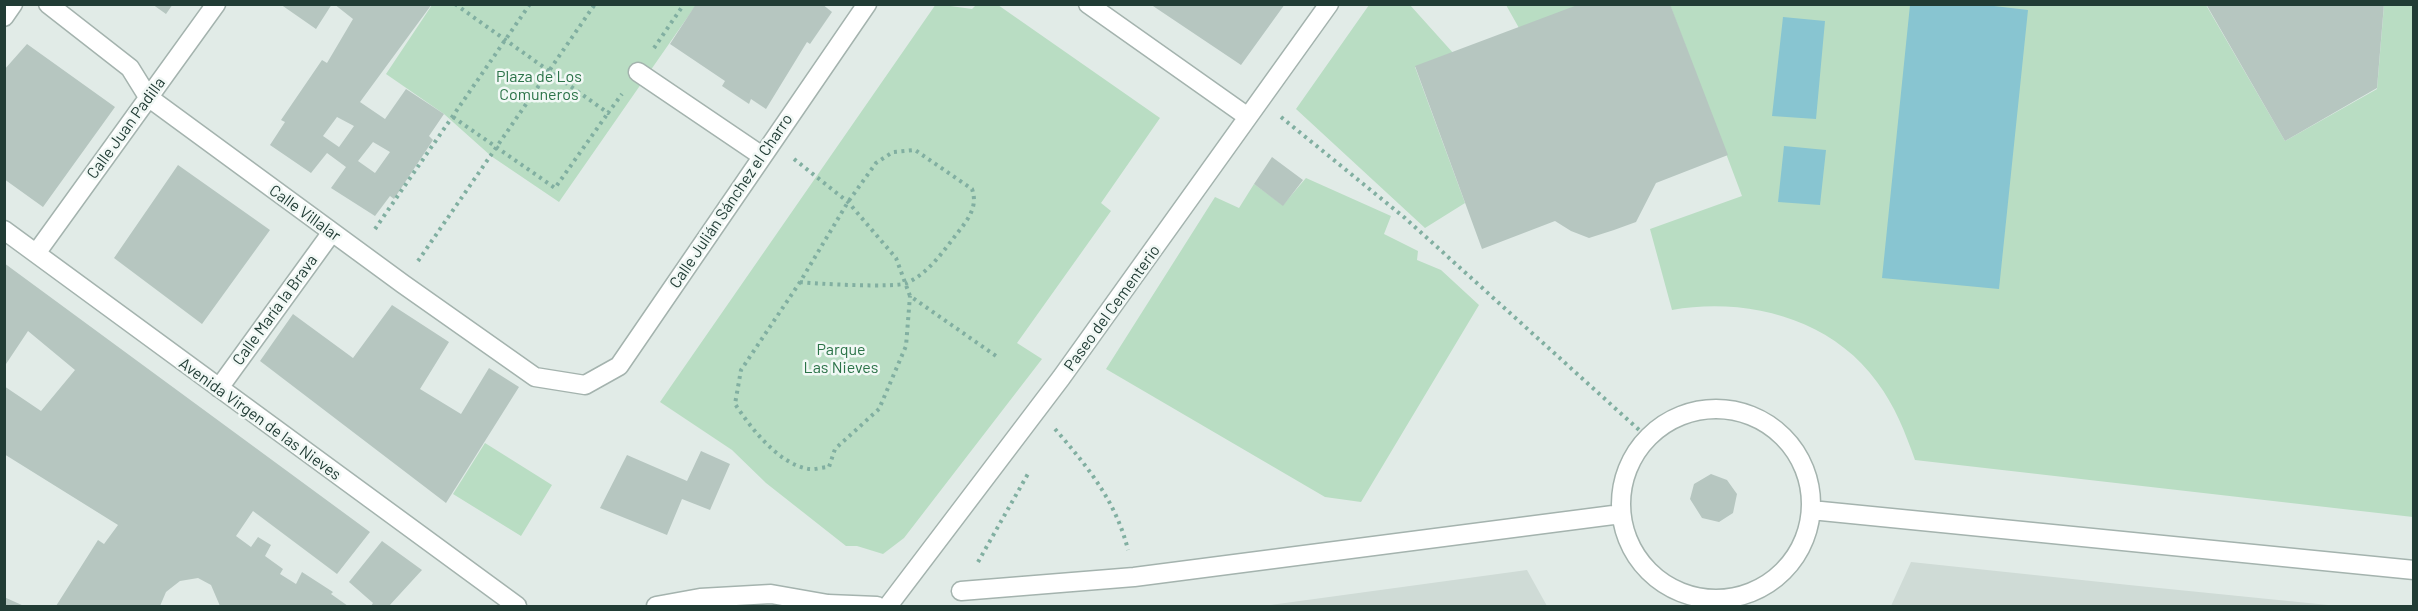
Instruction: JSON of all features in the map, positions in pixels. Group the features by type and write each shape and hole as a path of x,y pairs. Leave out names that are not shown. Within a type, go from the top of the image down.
{"street":[{"path":"4,17 13,4"},
{"name":"Calle Villalar","path":"48,4 130,68 148,97 402,284 535,377 585,386"},
{"name":"Calle Juan Padilla","path":"37,252 216,4"},
{"name":"Calle Julián Sánchez el Charro","path":"585,386 619,366 867,4"},
{"path":"1088,4 1248,117"},
{"name":"Paseo del Cementerio","path":"888,606 1054,387 1329,4"},
{"path":"638,72 766,149"},
{"name":"Avenida Virgen de las Nieves","path":"4,230 517,606"},
{"name":"Calle María la Brava","path":"219,388 332,232"},
{"path":"1709,409 1733,410 1755,417 1774,428 1791,445 1807,476 1811,510 1807,533 1797,555 1782,573 1752,592 1718,599 1694,597 1672,589 1653,575 1637,557 1626,536 1621,514 1621,493 1626,473 1635,454 1665,423 1687,413 1709,409"},
{"path":"1811,510 2414,570"},
{"path":"961,591 1134,577 1621,514"},
{"path":"656,606 700,598 771,594 828,604 877,606"}],"path":[{"path":"455,4 548,73 608,113"},
{"path":"359,252 530,4"},
{"path":"402,284 595,4"},
{"path":"453,117 555,188 684,4"},
{"path":"1285,107 1279,116 1405,218 1648,438"},
{"path":"766,149 817,176 848,202 896,258 905,284 910,297 906,346 879,409 835,449 829,467 810,469 779,455 751,428 735,404 741,370 800,282 848,202 876,163 893,152 915,150 972,189 976,198 970,216 934,263 905,284 824,285 800,282"},
{"path":"910,297 996,356"},
{"path":"1054,428 1096,476 1114,510 1134,577"}],"shaded area":[{"path":"1911,562 2129,585 2338,606 1891,606"},
{"path":"1527,570 1547,606 1263,606"}],"green space":[{"name":"Parque Las Nieves","path":"936,4 972,9 976,5 998,5 1160,118 1101,203 1111,211 1017,343 1042,359 904,538 883,554 857,546 846,546 766,483 732,450 660,402"},
{"name":"Plaza de Los Comuneros","path":"432,5 696,5 559,202 491,156 444,114 386,74"},
{"path":"1369,5 1410,5 1454,54 1415,67 1465,203 1425,228 1296,109"},
{"path":"1506,5 1580,5 1519,28"},
{"path":"1670,5 2206,5 2285,141 2377,89 2384,5 2413,5 2413,517 1915,460 1899,420 1877,382 1858,360 1836,342 1785,317 1757,310 1700,307 1672,310 1650,229 1742,196"},
{"path":"1306,178 1391,216 1384,234 1418,251 1417,260 1441,270 1479,305 1361,502 1325,497 1106,369 1215,197 1239,208 1254,184 1283,205"},
{"path":"485,443 552,485 521,536 453,494"}],"water":[{"path":"1977,4 2028,10 1999,289 1882,278 1910,5"},
{"path":"1783,17 1825,21 1816,119 1772,116"},
{"path":"1784,146 1826,150 1820,205 1778,202"}],"building":[{"path":"152,4 173,4 166,14"},
{"path":"280,4 332,4 316,29"},
{"path":"334,4 432,4 360,102 385,119 406,89 444,114 429,136 433,140 394,199 390,196 375,216 331,188 346,167 327,153 311,173 270,145 285,122 281,120 322,60 327,63 353,19","holes":["337,117 354,126 339,147 323,136","373,142 390,152 375,173 358,161"]},
{"path":"696,4 822,4 832,12 810,44 807,42 766,109 751,99 749,104 722,86 725,81 670,44"},
{"path":"1150,4 1285,4 1241,65"},
{"path":"1580,4 1670,4 1728,155 1656,183 1636,222 1589,238 1555,221 1482,249 1415,66"},
{"path":"2206,4 2384,4 2377,88 2285,141"},
{"path":"27,44 115,107 43,207 4,179 4,70"},
{"path":"1272,157 1303,180 1283,206 1254,184"},
{"path":"178,165 270,230 202,324 114,258"},
{"path":"4,263 370,532 337,574 253,511 236,536 251,547 258,537 271,545 265,556 283,569 280,574 296,584 302,572 333,592 331,594 348,606 220,606 211,585 198,578 180,581 166,592 160,606 56,606 98,540 104,544 118,525 4,454 4,386 41,411 75,370 28,331 4,367"},
{"path":"392,305 449,342 420,389 461,414 489,368 519,387 446,503 260,361 293,314 353,358"},
{"path":"701,451 730,464 710,510 682,499 667,535 600,508 627,455 687,481"},
{"path":"1711,474 1727,480 1737,494 1733,513 1719,522 1702,518 1690,499 1694,484"},
{"path":"382,541 422,570 389,606 371,606 373,603 349,582"},
{"path":"4,597 24,606 4,606"}]}
